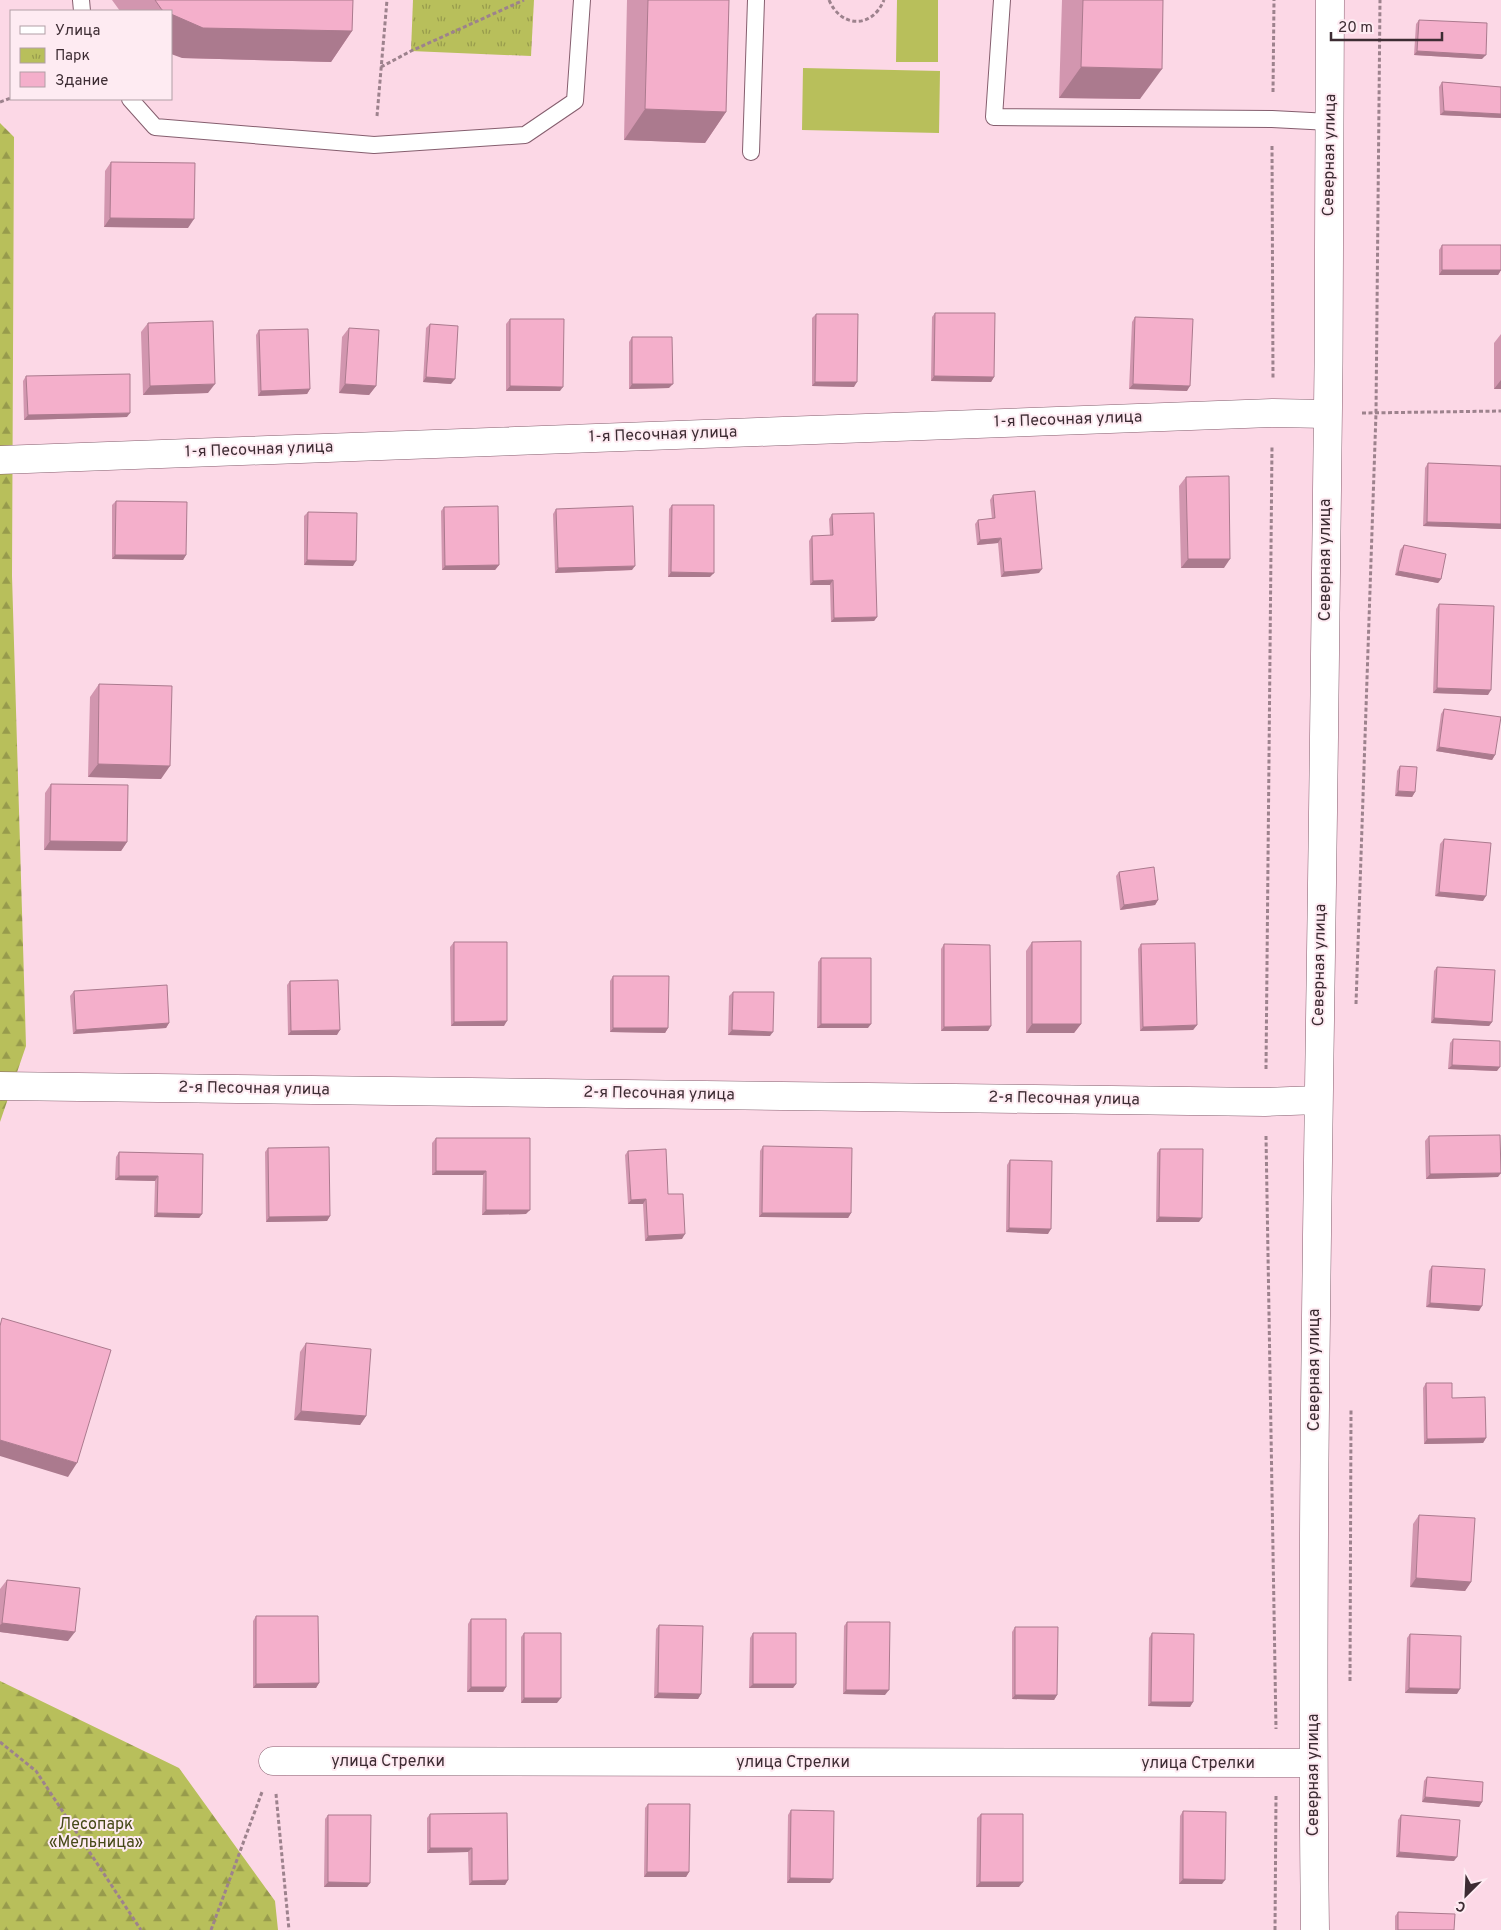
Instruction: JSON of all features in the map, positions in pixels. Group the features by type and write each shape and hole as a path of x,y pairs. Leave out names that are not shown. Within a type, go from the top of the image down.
{"street":[{"name":"Северная улица","path":"1315,1930 1313,1763 1318,1100 1324,737 1330,0"},
{"name":"1-я Песочная улица","path":"0,460 1273,412 1327,414"},
{"name":"2-я Песочная улица","path":"0,1086 1265,1102 1318,1100"},
{"name":"улица Стрелки","path":"273,1761 1313,1763"}],"lane":[{"path":"131,100 155,127 374,145 525,135 575,101 582,0"},
{"path":"751,152 756,0"},
{"path":"1002,0 994,117 1330,122"}],"path":[{"path":"374,145 387,0"},
{"path":"381,67 411,51 524,0"},
{"path":"829,0 837,14 851,21 863,21 873,16 884,0"},
{"path":"1274,0 1272,120 1273,412 1265,1102 1276,1764 1275,1930"},
{"path":"1356,1011 1376,413 1380,0"},
{"path":"1327,414 1501,411"},
{"path":"1350,1683 1351,1406"},
{"path":"0,1742 36,1771 142,1930"},
{"path":"211,1930 273,1761"},
{"path":"273,1761 289,1930"}],"green space":[{"path":"413,0 534,0 531,56 411,51"},
{"path":"897,0 938,0 938,62 896,62"},
{"path":"803,68 940,71 939,133 802,130"},
{"path":"0,123 14,137 12,576 26,1046 0,1122"},
{"name":"Лесопарк «Мельница»","path":"0,1681 179,1768 275,1901 278,1930 0,1930"}],"building":[{"path":"155,0 353,0 352,31 203,28 172,14 172,10 162,10"},
{"path":"648,0 729,0 726,112 645,109"},
{"path":"1083,0 1163,0 1162,69 1081,67"},
{"path":"1419,20 1487,23 1486,55 1417,51"},
{"path":"1442,82 1501,87 1501,114 1444,111"},
{"path":"111,162 195,163 194,219 110,218"},
{"path":"1442,245 1501,245 1501,270 1442,270"},
{"path":"935,313 995,313 994,377 934,376"},
{"path":"816,314 858,314 857,382 815,382"},
{"path":"1135,317 1193,319 1190,386 1133,384"},
{"path":"510,319 564,319 563,387 510,386"},
{"path":"213,321 215,384 150,386 148,323"},
{"path":"430,324 458,326 455,379 426,377"},
{"path":"349,328 379,330 376,386 345,384"},
{"path":"308,329 310,389 261,391 259,330"},
{"path":"632,337 672,337 673,384 632,384"},
{"path":"130,374 130,413 28,415 26,376"},
{"path":"1428,463 1501,466 1501,524 1427,522"},
{"path":"1229,476 1230,559 1188,559 1186,477"},
{"path":"1035,491 1042,569 1004,572 1001,538 980,540 978,520 995,518 993,495"},
{"path":"116,501 187,502 186,555 115,555"},
{"path":"672,505 714,505 714,573 671,572"},
{"path":"498,506 499,565 445,566 444,507"},
{"path":"633,506 635,566 558,568 556,509"},
{"path":"308,512 357,513 356,561 307,560"},
{"path":"874,513 877,617 834,618 833,580 813,581 812,536 833,535 832,514"},
{"path":"1404,545 1446,554 1441,579 1398,571"},
{"path":"1439,604 1494,606 1491,690 1437,688"},
{"path":"99,684 172,686 170,766 98,764"},
{"path":"1444,709 1501,717 1495,755 1439,747"},
{"path":"1400,766 1417,767 1415,792 1398,791"},
{"path":"51,784 128,785 127,842 50,841"},
{"path":"1444,839 1491,843 1486,896 1439,892"},
{"path":"1154,867 1158,900 1124,905 1119,872"},
{"path":"1081,941 1081,1024 1032,1024 1032,942"},
{"path":"454,942 507,942 507,1021 454,1022"},
{"path":"1195,943 1197,1025 1143,1027 1141,944"},
{"path":"944,944 990,945 991,1026 944,1027"},
{"path":"821,958 871,958 871,1024 821,1024"},
{"path":"1437,967 1495,970 1492,1022 1434,1018"},
{"path":"613,976 669,976 668,1028 613,1028"},
{"path":"338,980 340,1030 291,1031 290,981"},
{"path":"167,985 169,1023 76,1030 74,991"},
{"path":"733,992 774,992 773,1032 732,1030"},
{"path":"1453,1039 1500,1041 1500,1067 1452,1065"},
{"path":"1500,1135 1501,1173 1430,1174 1429,1136"},
{"path":"436,1138 530,1138 530,1210 486,1210 486,1171 436,1171"},
{"path":"763,1146 852,1148 851,1213 762,1213"},
{"path":"329,1147 330,1216 269,1217 268,1148"},
{"path":"666,1149 668,1194 683,1194 685,1234 648,1236 646,1199 631,1200 628,1151"},
{"path":"1160,1149 1203,1149 1202,1218 1159,1217"},
{"path":"119,1152 203,1154 202,1214 157,1213 158,1176 119,1176"},
{"path":"1010,1160 1052,1161 1051,1229 1009,1228"},
{"path":"1432,1266 1485,1269 1482,1306 1430,1303"},
{"path":"2,1318 111,1350 77,1463 0,1440 0,1326"},
{"path":"306,1343 371,1349 366,1416 301,1411"},
{"path":"1426,1383 1452,1383 1452,1398 1485,1397 1486,1438 1427,1439"},
{"path":"1419,1515 1475,1518 1471,1582 1416,1578"},
{"path":"7,1580 80,1588 75,1632 2,1623"},
{"path":"256,1616 318,1616 319,1683 256,1684"},
{"path":"471,1619 506,1619 506,1687 471,1687"},
{"path":"847,1622 890,1622 889,1690 846,1690"},
{"path":"659,1625 703,1626 701,1694 658,1693"},
{"path":"1015,1627 1058,1627 1057,1695 1015,1695"},
{"path":"524,1633 561,1633 561,1698 524,1698"},
{"path":"753,1633 796,1633 796,1684 753,1684"},
{"path":"1152,1633 1194,1634 1193,1702 1151,1702"},
{"path":"1410,1634 1461,1636 1460,1689 1409,1688"},
{"path":"1427,1777 1483,1782 1482,1802 1425,1797"},
{"path":"648,1804 690,1804 689,1872 647,1872"},
{"path":"791,1810 834,1811 833,1879 790,1878"},
{"path":"1183,1811 1226,1812 1225,1880 1183,1879"},
{"path":"507,1813 508,1880 472,1881 472,1848 430,1848 430,1814"},
{"path":"981,1814 1023,1814 1023,1882 980,1882"},
{"path":"328,1815 371,1815 370,1883 328,1882"},
{"path":"1401,1815 1460,1820 1457,1857 1399,1852"},
{"path":"1398,1912 1455,1914 1454,1930 1398,1930"}]}
